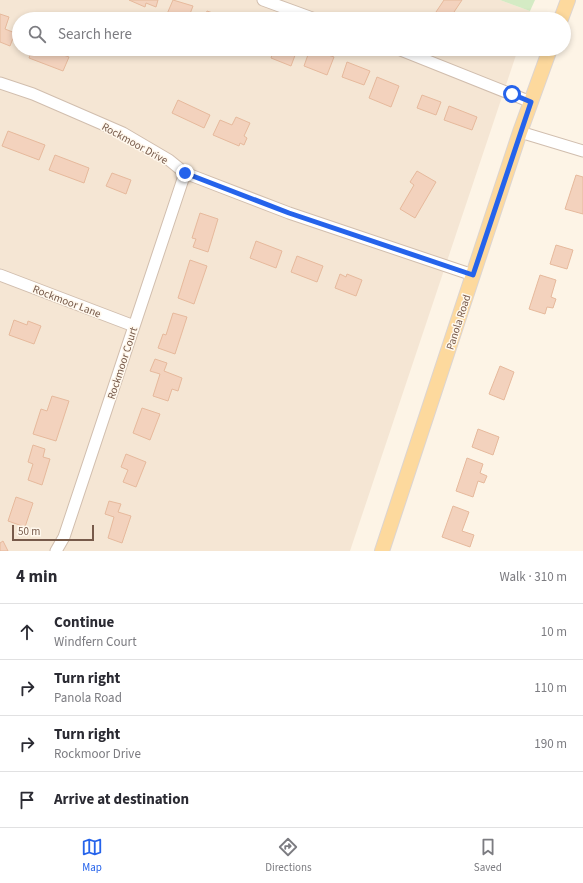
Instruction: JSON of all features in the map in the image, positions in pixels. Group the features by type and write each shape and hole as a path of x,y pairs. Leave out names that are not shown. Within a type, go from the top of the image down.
{"main road":[{"path":"564,12 568,0"},
{"name":"Panola Road","path":"382,551 520,132 547,56"}],"street":[{"path":"263,0 296,12"},
{"path":"416,56 531,102"},
{"name":"Rockmoor Drive","path":"0,83 33,94 123,133 169,160 185,173 289,213 473,275"},
{"path":"520,132 583,151"},
{"name":"Rockmoor Court","path":"56,551 64,537 185,173"},
{"name":"Rockmoor Lane","path":"0,275 134,326"}],"shaded area":[{"path":"0,0 500,0 530,11 12,12 12,56 516,56 350,551 0,551"}],"green space":[{"path":"500,0 535,0 530,11"}],"building":[{"path":"129,0 158,0 156,7 146,3 145,7"},
{"path":"173,0 193,6 191,12 168,12"},
{"path":"444,0 462,0 454,12 436,12"},
{"path":"0,14 9,17 5,29 12,32 12,41 10,46 0,42"},
{"path":"30,56 69,57 63,71 29,58"},
{"path":"272,56 295,56 291,66 271,58"},
{"path":"308,56 334,57 327,75 304,66"},
{"path":"347,62 370,71 364,85 342,77"},
{"path":"377,77 399,86 391,107 369,98"},
{"path":"422,95 441,102 436,115 417,108"},
{"path":"178,100 210,115 204,128 172,113"},
{"path":"449,106 477,117 472,130 444,120"},
{"path":"236,117 250,123 244,136 247,138 244,145 240,143 239,146 213,135 220,120 232,125"},
{"path":"8,131 45,145 39,160 2,146"},
{"path":"55,155 89,168 84,183 49,170"},
{"path":"417,171 436,182 415,218 400,209 414,185 410,182"},
{"path":"112,173 131,180 126,194 106,186"},
{"path":"576,175 583,177 583,214 565,209"},
{"path":"200,213 218,219 208,252 193,247 196,239 192,238"},
{"path":"256,241 282,251 276,268 250,258"},
{"path":"556,245 573,250 567,269 550,264"},
{"path":"297,256 323,266 317,282 291,272"},
{"path":"190,260 207,266 194,304 178,298"},
{"path":"340,274 346,277 347,274 362,280 356,296 335,288"},
{"path":"540,275 556,280 551,297 556,299 553,308 547,307 545,314 529,309"},
{"path":"173,313 187,317 175,354 158,348 163,334 166,335"},
{"path":"14,320 27,325 28,321 41,326 34,344 9,335"},
{"path":"155,359 167,363 164,371 182,378 178,391 172,389 168,401 153,396 160,374 150,371"},
{"path":"500,366 514,372 504,400 489,394"},
{"path":"52,396 69,401 56,441 33,434 41,409 47,411"},
{"path":"142,408 160,414 150,440 133,433"},
{"path":"478,429 499,437 493,455 472,447"},
{"path":"33,445 45,449 43,457 50,459 42,485 28,480 33,464 28,462"},
{"path":"126,454 146,462 136,487 123,482 128,470 121,467"},
{"path":"467,458 483,464 480,473 487,476 484,483 478,481 473,497 456,491"},
{"path":"16,497 33,503 25,527 8,521"},
{"path":"109,501 121,504 118,512 131,516 122,543 108,538 114,517 105,514"},
{"path":"453,506 469,512 462,531 474,535 470,547 442,537"},
{"path":"3,541 8,551 0,551 0,543"}],"route":[{"path":"185,173 289,213 473,275 531,102 512,94"}]}
